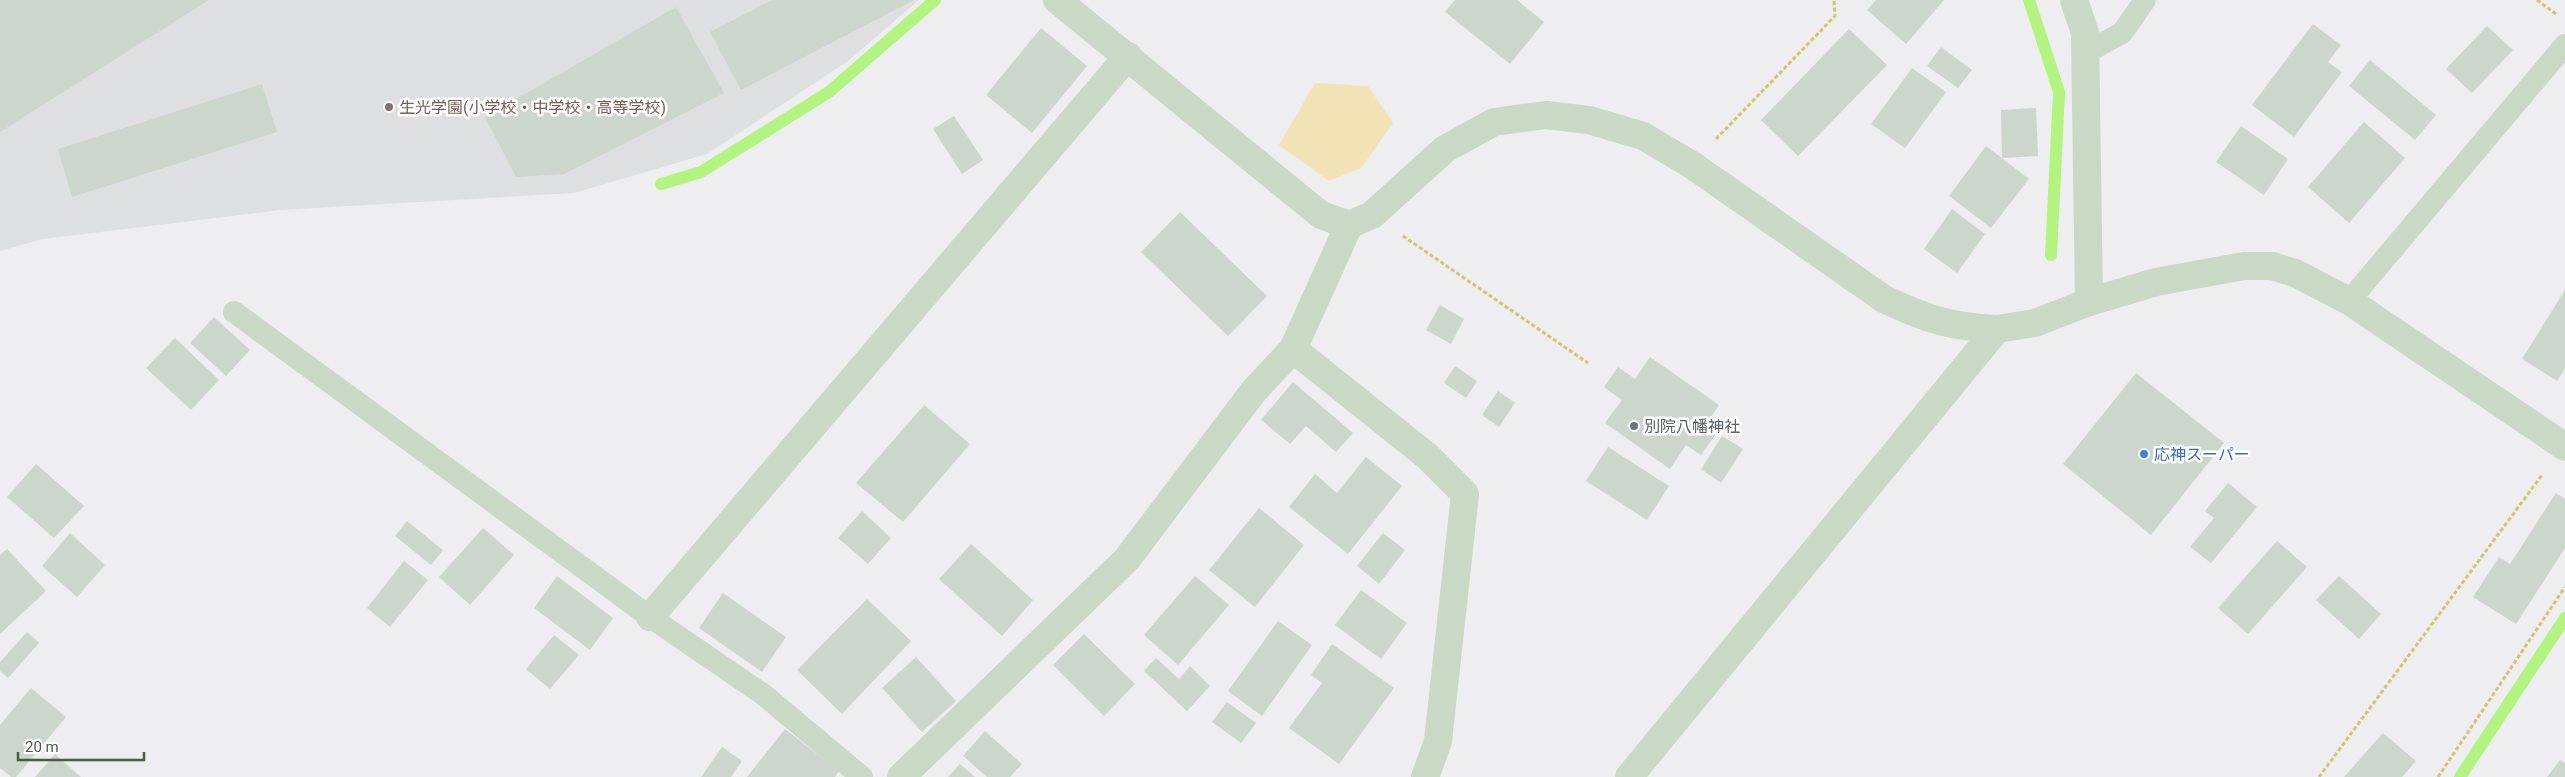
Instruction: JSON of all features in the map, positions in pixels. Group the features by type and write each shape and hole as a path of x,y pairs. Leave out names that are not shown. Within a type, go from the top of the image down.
{"street":[{"path":"1057,0 1321,215 1361,220"},
{"path":"2074,0 2085,33 2089,302"},
{"path":"650,617 1128,56"},
{"path":"901,777 1127,558 1254,392 1293,348 1361,220 1445,148 1494,122 1546,115 1589,120 1643,136 1692,165 1884,299 1919,315 1960,327 1997,329 2035,323 2089,302 2156,282 2244,266 2272,266 2295,273 2349,301 2564,447"},
{"path":"1628,777 1997,329"},
{"path":"1293,348 1427,456 1465,494 1438,741 1425,777"}],"lane":[{"path":"2085,53 2122,32 2145,0"},
{"path":"2349,301 2565,45"},
{"path":"234,312 650,617 764,695 862,777"}],"path":[{"path":"1692,165 1835,16 1834,0"},
{"path":"2537,0 2558,15"},
{"path":"1361,220 1588,363"},
{"path":"2319,777 2564,447"},
{"path":"2438,777 2565,587"}],"shaded area":[{"name":"生光学園(小学校・中学校・高等学校)","path":"0,0 919,0 848,61 707,154 574,193 280,210 43,239 0,251"},
{"path":"1315,83 1368,86 1393,123 1361,168 1329,181 1279,145"}],"building":[{"path":"0,0 209,0 0,132"},
{"path":"772,0 914,0 741,90 710,32"},
{"path":"1455,0 1517,0 1544,22 1510,64 1445,12"},
{"path":"1876,0 1944,0 1906,44 1867,10"},
{"path":"676,7 724,93 564,174 516,177 485,117"},
{"path":"2313,24 2341,45 2328,62 2342,72 2294,137 2252,105"},
{"path":"2487,26 2513,50 2472,93 2446,69"},
{"path":"1041,28 1087,66 1032,133 986,95"},
{"path":"1849,29 1887,65 1798,156 1761,120"},
{"path":"1941,47 1972,70 1958,88 1927,66"},
{"path":"2370,60 2436,115 2415,140 2349,86"},
{"path":"1912,68 1946,92 1905,148 1871,124"},
{"path":"262,84 277,132 72,197 58,149"},
{"path":"2036,108 2038,156 2002,158 2001,110"},
{"path":"954,116 983,160 962,174 933,129"},
{"path":"2364,122 2405,158 2349,223 2308,187"},
{"path":"2241,126 2288,159 2264,195 2216,162"},
{"path":"1986,146 2029,179 1991,228 1949,196"},
{"path":"1952,209 1985,234 1957,273 1924,249"},
{"path":"1180,212 1267,296 1228,336 1141,252"},
{"path":"2565,290 2565,369 2557,381 2522,359"},
{"path":"1440,305 1464,319 1451,344 1426,330"},
{"path":"214,317 250,350 226,376 190,343"},
{"path":"175,338 219,380 191,410 146,368"},
{"path":"1650,357 1719,405 1705,426 1716,434 1701,455 1686,445 1670,469 1605,423 1622,400 1604,387 1618,367 1635,379"},
{"path":"1455,366 1477,381 1466,398 1444,383"},
{"name":"応神スーパー","path":"2136,373 2224,443 2151,535 2063,464"},
{"path":"1293,382 1353,433 1336,452 1306,426 1290,444 1261,420"},
{"path":"1498,391 1515,403 1499,427 1482,415"},
{"path":"924,405 970,444 903,522 856,483"},
{"path":"1722,436 1743,449 1721,483 1701,469"},
{"path":"1608,447 1669,486 1647,520 1586,481"},
{"path":"1366,457 1402,486 1348,554 1289,507 1315,474 1337,493"},
{"path":"36,464 84,506 54,538 7,497"},
{"path":"2228,483 2257,507 2211,563 2190,547 2214,518 2205,511"},
{"path":"2556,493 2565,499 2565,548 2516,624 2473,597 2499,557 2510,564"},
{"path":"1259,508 1304,545 1255,607 1209,570"},
{"path":"862,511 891,538 868,564 838,538"},
{"path":"407,521 443,550 431,565 395,536"},
{"path":"483,528 514,555 470,605 439,577"},
{"path":"70,533 105,565 77,597 42,566"},
{"path":"1383,533 1405,550 1379,584 1357,566"},
{"path":"2277,541 2307,567 2248,634 2218,608"},
{"path":"971,544 1033,600 1002,636 939,579"},
{"path":"7,549 46,591 0,634 0,555"},
{"path":"404,561 428,580 390,627 367,608"},
{"path":"557,576 613,618 590,650 534,608"},
{"path":"1195,576 1229,605 1178,665 1144,635"},
{"path":"2339,576 2381,614 2359,639 2316,600"},
{"path":"1361,590 1407,623 1381,659 1335,625"},
{"path":"723,593 786,637 762,672 699,628"},
{"path":"867,599 911,641 842,714 797,670"},
{"path":"1278,621 1312,645 1262,716 1228,691"},
{"path":"27,632 39,643 8,678 0,671 0,662"},
{"path":"1084,634 1135,684 1104,716 1053,665"},
{"path":"554,635 579,655 550,689 526,669"},
{"path":"1332,644 1394,688 1339,764 1289,728 1322,683 1311,675"},
{"path":"916,657 956,701 922,732 882,688"},
{"path":"1156,658 1179,679 1190,666 1210,686 1187,711 1144,671"},
{"path":"31,688 66,717 16,777 11,777 0,768 0,725"},
{"path":"1227,702 1256,723 1241,743 1212,722"},
{"path":"785,729 839,771 835,777 747,777"},
{"path":"985,731 1022,764 1010,777 987,777 963,756"},
{"path":"2383,733 2416,761 2402,777 2344,777"},
{"path":"722,747 742,761 731,777 701,777"},
{"path":"55,754 81,777 35,777"},
{"path":"2560,760 2565,763 2565,777 2547,777"},
{"path":"960,764 975,777 948,777"}],"waterway":[{"path":"661,184 701,172 829,92 935,0"},
{"path":"2029,0 2059,92 2051,255"},
{"path":"2460,777 2565,618"}],"place":[{"name":"生光学園(小学校・中学校・高等学校)","path":"389,107"},
{"name":"別院八幡神社","path":"1634,426"},
{"name":"応神スーパー","path":"2144,454"}]}
